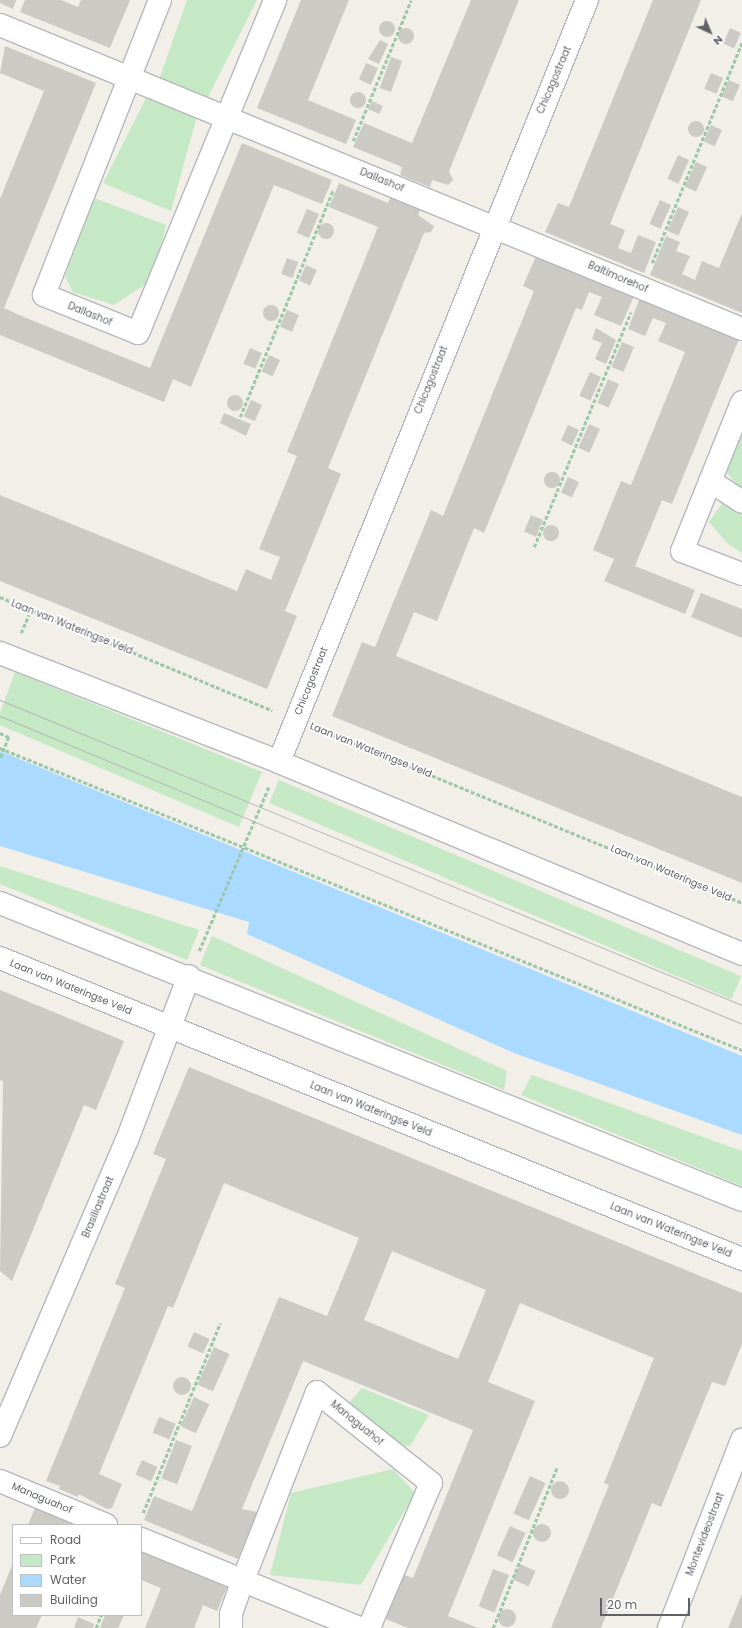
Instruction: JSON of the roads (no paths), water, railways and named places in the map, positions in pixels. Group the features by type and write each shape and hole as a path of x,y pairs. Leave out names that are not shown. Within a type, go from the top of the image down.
{"street":[{"name":"Dallashof","path":"160,0 44,295 138,333 275,0"},
{"name":"Chicagostraat","path":"279,762 493,225 587,0"},
{"name":"Dallashof","path":"0,25 493,225"},
{"name":"Baltimorehof","path":"493,225 742,329"},
{"path":"742,402 682,551 742,574"},
{"path":"710,481 742,502"},
{"path":"0,653 279,762 742,954"},
{"path":"0,903 189,976 742,1200"},
{"name":"Laan van Wateringse Veld","path":"0,958 742,1259"},
{"name":"Brasiliastraat","path":"0,1436 127,1140 168,1027 189,976"},
{"name":"Managuahof","path":"231,1628 231,1614 243,1580 317,1392 431,1483 369,1628"},
{"name":"Montevideostraat","path":"669,1628 742,1440"},
{"name":"Managuahof","path":"0,1481 104,1524"},
{"path":"142,1539 359,1628"}],"water":[{"path":"0,751 742,1056 742,1135 514,1053 247,934 249,922 0,846"}],"tram line":[{"path":"0,700 742,1005"},
{"path":"0,716 742,1024"}]}
